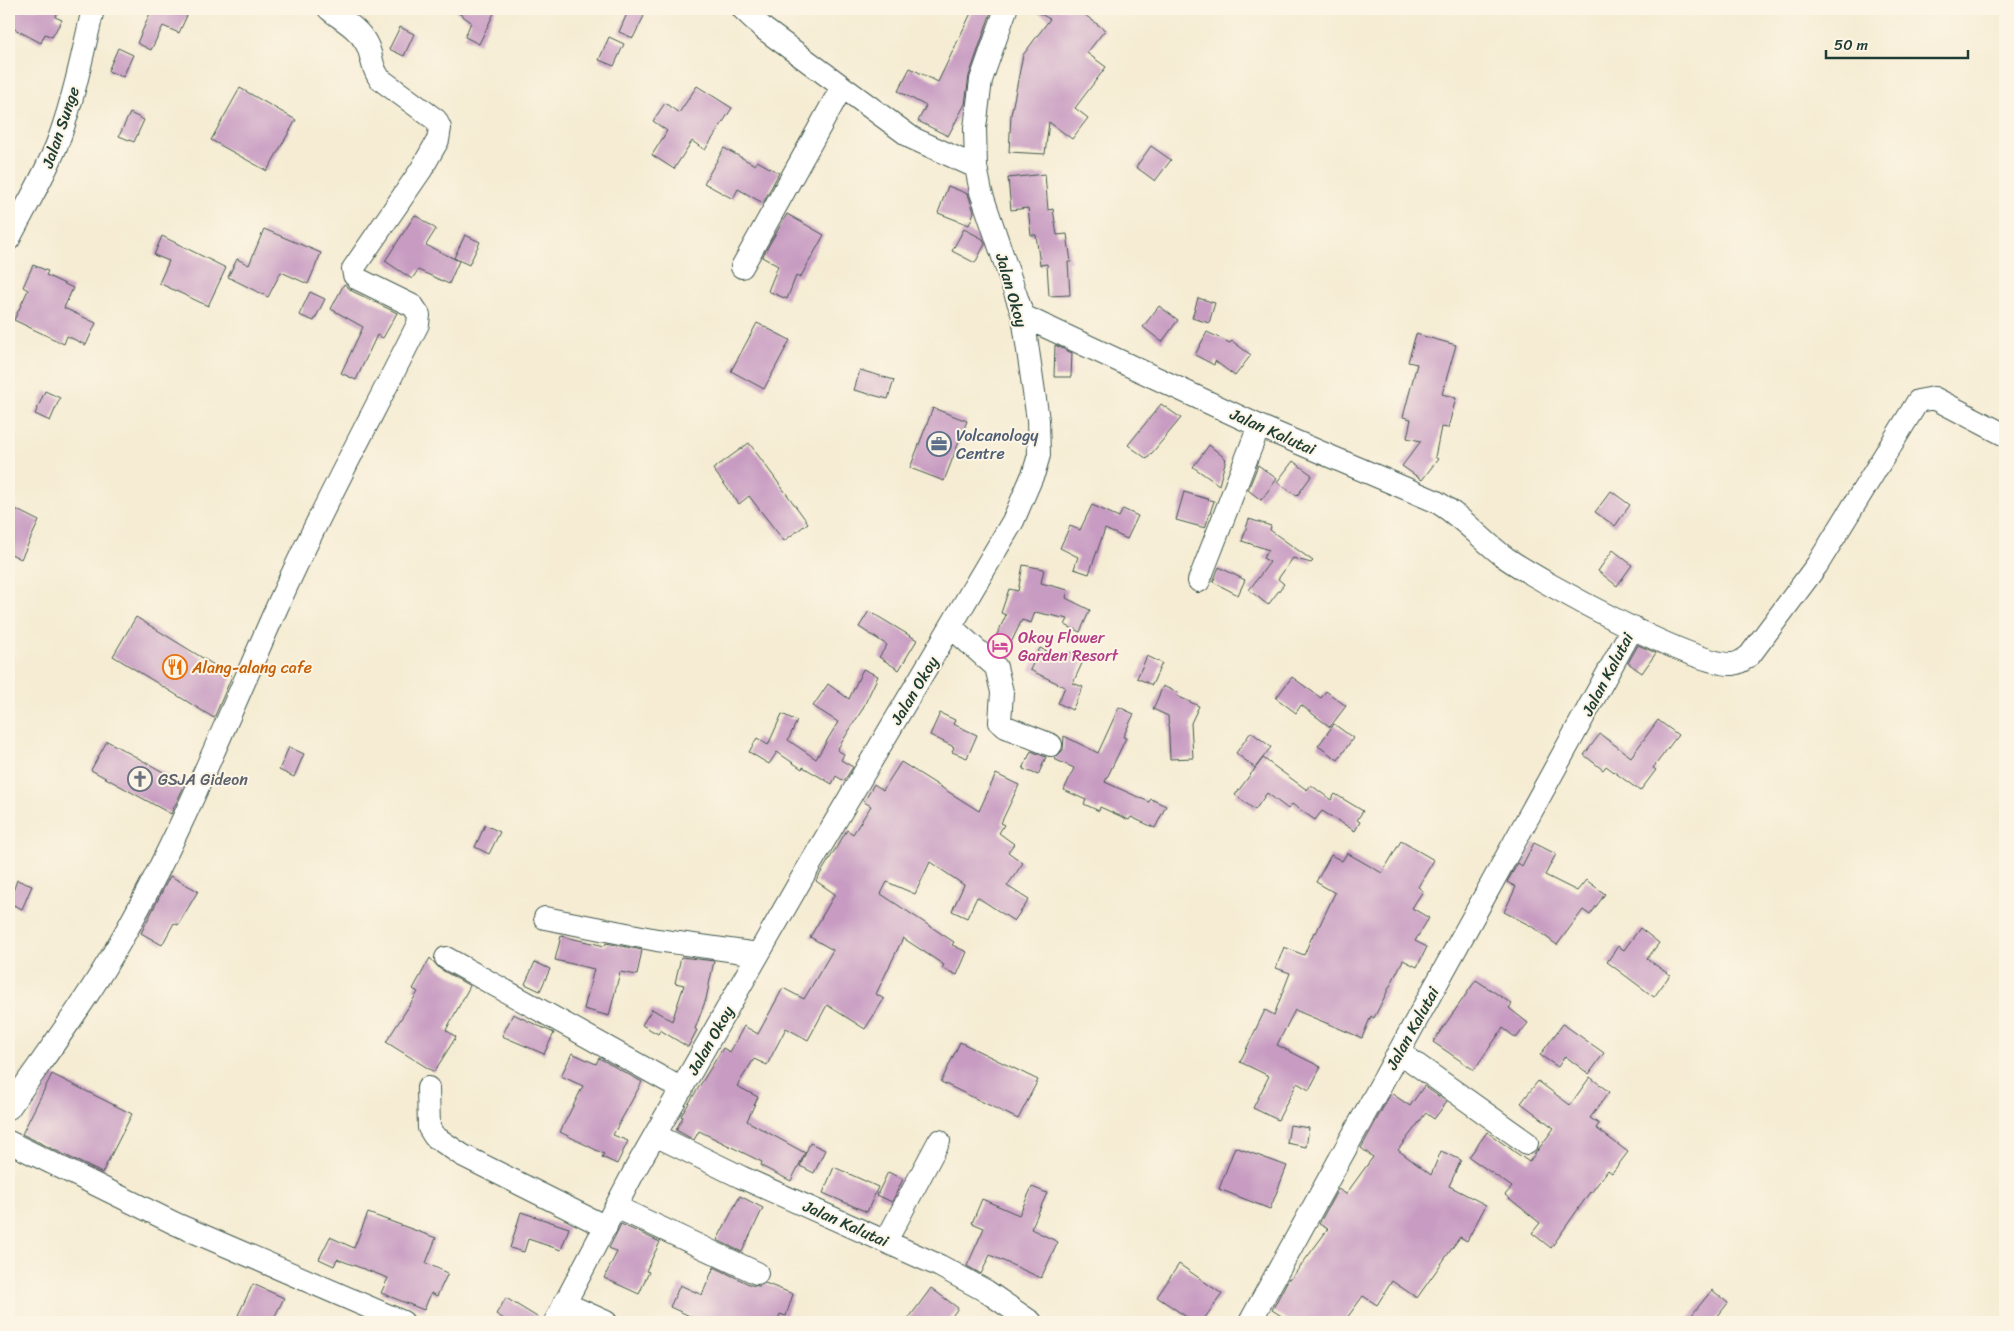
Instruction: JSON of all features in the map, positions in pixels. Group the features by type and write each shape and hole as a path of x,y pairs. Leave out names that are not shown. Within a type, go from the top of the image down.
{"street":[{"name":"Jalan Sunge","path":"9,239 59,140 74,92 94,9"},
{"path":"9,1108 91,992 157,874 282,598 336,484 418,324 418,315 413,306 358,279 354,275 353,269 421,170 438,140 440,128 436,120 380,79 373,70 368,45 359,32 329,9"},
{"path":"743,9 764,29 912,138 976,167"},
{"name":"Jalan Okoy","path":"560,1313 655,1135 758,954 952,627 1027,493 1038,455 1038,420 1023,316 984,202 976,167 975,128 981,80 1006,9"},
{"path":"742,268 842,87"},
{"name":"Jalan Kalutai","path":"1023,316 1259,426 1435,501 1451,510 1504,556 1529,573 1633,627 1250,1322"},
{"path":"1633,627 1684,650 1717,661 1733,664 1744,660 1782,614 1817,565 1918,401 1934,398 2005,435"},
{"path":"1200,581 1259,426"},
{"path":"952,627 996,667 1002,692 1000,722 1006,727 1051,745"},
{"path":"546,918 657,940 758,954"},
{"path":"446,958 682,1089"},
{"path":"1399,1052 1527,1143"},
{"path":"428,1088 430,1128 434,1136 462,1155 606,1227"},
{"name":"Jalan Kalutai","path":"655,1135 741,1177 940,1266 986,1291 1031,1322"},
{"path":"886,1241 939,1141"},
{"path":"9,1142 176,1224 403,1322"},
{"path":"616,1207 758,1273"},
{"path":"560,1313 606,1322"}],"building":[{"path":"9,9 60,9 55,17 62,20 52,37 45,34 41,43 9,26"},
{"path":"152,9 190,9 179,33 163,26 151,50 137,43"},
{"path":"453,9 496,9 479,44 465,37 471,22"},
{"path":"629,9 644,16 633,38 619,32"},
{"path":"973,9 984,9 991,12 969,76 965,104 948,136 918,121 926,106 898,91 910,68 938,82"},
{"path":"1031,9 1077,9 1105,30 1087,53 1106,67 1075,108 1088,118 1072,139 1049,122 1045,154 1009,152 1011,115 1023,55 1050,19"},
{"path":"400,27 414,34 404,56 389,49"},
{"path":"609,37 624,44 614,66 599,60"},
{"path":"118,48 133,55 123,77 108,71"},
{"path":"697,86 732,108 705,150 692,141 674,169 652,155 667,131 653,121 665,103 679,113"},
{"path":"240,88 296,120 267,171 211,140"},
{"path":"130,113 144,120 134,142 119,136"},
{"path":"1151,146 1171,160 1155,181 1136,167"},
{"path":"724,148 755,165 757,161 779,173 763,203 738,189 733,199 704,183"},
{"path":"1045,174 1048,210 1053,209 1057,235 1067,234 1071,262 1068,262 1070,295 1049,296 1047,264 1040,265 1036,235 1031,235 1028,208 1011,210 1008,178"},
{"path":"948,186 968,194 974,212 969,225 938,213"},
{"path":"787,214 824,235 800,278 796,276 787,299 768,291 778,266 762,257"},
{"path":"415,215 436,229 426,245 459,261 449,284 418,270 412,279 385,261"},
{"path":"264,229 321,253 308,284 281,272 268,297 228,277 237,259 249,265"},
{"path":"964,229 983,239 985,244 975,263 952,251"},
{"path":"465,235 480,242 469,265 454,258"},
{"path":"162,236 226,268 208,306 159,283 169,261 154,255"},
{"path":"33,265 48,271 46,275 73,288 64,308 96,323 86,345 67,336 64,344 14,320 28,290 23,287"},
{"path":"344,284 352,291 397,313 383,338 377,335 356,380 341,373 363,327 331,309"},
{"path":"310,292 325,299 314,321 299,315"},
{"path":"1198,298 1215,303 1209,323 1192,318"},
{"path":"1159,306 1178,320 1162,342 1143,327"},
{"path":"757,323 790,340 764,389 731,371"},
{"path":"1207,332 1230,343 1232,341 1251,355 1235,376 1215,361 1214,365 1195,355"},
{"path":"1416,334 1456,345 1442,394 1456,398 1448,428 1441,427 1435,457 1438,459 1422,480 1402,466 1421,441 1407,438 1411,419 1403,417 1417,364 1408,362"},
{"path":"1055,345 1072,353 1071,377 1054,377"},
{"path":"860,370 894,380 888,399 854,390"},
{"path":"45,391 60,398 50,421 35,414"},
{"path":"1161,404 1181,418 1147,459 1128,445"},
{"name":"Volcanology Centre","path":"933,408 967,421 944,481 910,468"},
{"path":"749,443 808,523 784,541 749,496 739,504 713,469"},
{"path":"1209,445 1226,459 1219,485 1193,467"},
{"path":"1293,461 1312,475 1297,496 1277,482"},
{"path":"1258,465 1277,479 1261,500 1248,490"},
{"path":"1611,491 1630,505 1615,526 1595,512"},
{"path":"1184,492 1214,501 1205,528 1176,520"},
{"path":"1092,505 1119,517 1123,509 1138,516 1127,539 1105,529 1089,574 1074,569 1078,557 1060,548 1070,526 1080,530"},
{"path":"9,506 39,521 21,559 9,553"},
{"path":"1249,519 1271,526 1270,530 1313,561 1311,563 1293,558 1278,579 1284,584 1268,605 1249,590 1270,562 1263,558 1269,550 1242,541"},
{"path":"1613,550 1632,565 1617,586 1598,571"},
{"path":"1023,565 1044,569 1041,583 1068,590 1066,598 1090,610 1080,632 1065,625 1068,619 1035,612 1031,623 1022,620 1004,657 992,645 1006,615 1001,613 1009,589 1018,591"},
{"path":"1219,567 1245,580 1238,595 1213,582"},
{"path":"869,611 917,640 899,670 879,657 887,645 859,627"},
{"name":"Alang-alang cafe","path":"136,617 232,676 214,718 113,656"},
{"path":"1638,645 1656,653 1642,673 1628,663"},
{"path":"1040,648 1066,660 1070,652 1084,659 1073,683 1083,687 1072,710 1058,703 1065,687 1030,670"},
{"path":"1147,656 1162,663 1152,685 1137,678"},
{"path":"863,669 878,676 862,710 837,750 844,754 841,760 853,767 844,781 836,776 832,784 803,767 802,769 777,752 769,764 749,752 757,738 768,745 782,714 797,721 788,740 816,759 838,722 813,706 828,684 849,699"},
{"path":"1292,677 1321,698 1326,691 1346,706 1330,727 1301,705 1296,713 1276,698"},
{"path":"1163,686 1178,693 1177,696 1199,706 1191,723 1193,758 1170,759 1168,716 1153,709"},
{"path":"1119,707 1134,714 1123,737 1126,738 1105,782 1149,802 1151,799 1166,806 1155,828 1131,817 1129,820 1100,807 1099,811 1084,804 1086,800 1064,790 1074,768 1054,759 1063,750 1064,736 1098,753"},
{"path":"940,713 955,720 953,724 977,735 967,758 952,752 954,747 930,735"},
{"path":"1658,720 1678,735 1653,768 1656,770 1640,791 1606,766 1603,770 1584,755 1600,734 1631,757"},
{"path":"1334,724 1353,738 1338,760 1318,746"},
{"path":"1251,732 1271,747 1255,768 1236,753"},
{"name":"GSJA Gideon","path":"107,741 185,784 171,814 91,770"},
{"path":"289,747 304,754 294,777 279,770"},
{"path":"1031,751 1046,757 1038,775 1023,769"},
{"path":"1263,758 1307,790 1311,785 1331,800 1335,794 1363,811 1357,820 1360,822 1355,831 1322,811 1315,820 1292,804 1288,809 1267,793 1255,810 1235,795"},
{"path":"901,762 979,811 996,774 1019,785 1001,823 1004,825 999,833 1014,844 1008,852 1023,863 1007,886 1029,900 1014,921 977,897 967,918 952,911 964,885 930,862 915,894 887,882 881,894 954,942 952,945 967,952 957,975 942,968 944,965 903,938 876,994 884,999 865,1029 827,1005 808,1040 786,1028 767,1065 754,1059 737,1086 758,1097 747,1121 805,1153 791,1181 761,1166 762,1162 699,1131 694,1140 676,1130 683,1117 681,1116 723,1048 730,1052 744,1026 758,1034 783,988 804,999 833,950 810,937 835,894 816,881 847,830 853,834 871,806 864,802 874,784 883,790"},
{"path":"485,825 500,832 489,854 475,847"},
{"path":"1401,841 1434,860 1418,887 1423,891 1412,908 1429,918 1415,941 1427,947 1417,967 1403,960 1374,1018 1371,1016 1362,1038 1295,1010 1277,1045 1321,1067 1309,1090 1297,1083 1278,1120 1253,1108 1269,1076 1240,1062 1265,1010 1274,1015 1290,973 1276,968 1284,947 1304,955 1335,893 1316,882 1331,855 1342,861 1347,853 1382,873"},
{"path":"1534,843 1556,854 1545,875 1577,891 1586,880 1605,894 1590,915 1583,910 1557,945 1531,926 1504,912 1516,887 1507,882 1518,863 1522,866"},
{"path":"170,876 198,891 178,925 174,923 162,945 141,933"},
{"path":"17,880 32,886 22,909 9,903"},
{"path":"1640,928 1659,943 1647,959 1670,975 1654,997 1607,962 1618,946 1624,950"},
{"path":"561,936 605,946 606,943 642,950 637,975 620,972 609,1016 584,1009 594,969 555,960"},
{"path":"681,957 714,961 706,999 695,1029 697,1030 688,1047 660,1030 658,1034 642,1025 652,1009 672,1021 684,985 675,983"},
{"path":"430,958 440,969 470,986 446,1030 456,1037 434,1072 386,1042 418,992 413,989"},
{"path":"535,962 550,969 540,991 525,984"},
{"path":"1476,980 1512,1004 1509,1008 1528,1023 1516,1038 1503,1028 1474,1070 1433,1042"},
{"path":"513,1014 554,1033 544,1054 502,1036"},
{"path":"1563,1024 1604,1053 1589,1074 1565,1056 1558,1067 1540,1055"},
{"path":"960,1042 1038,1080 1018,1119 941,1082"},
{"path":"572,1053 596,1064 599,1058 642,1082 613,1135 628,1141 617,1164 602,1157 604,1154 560,1132 583,1086 561,1076"},
{"path":"52,1074 132,1114 102,1173 22,1134"},
{"path":"1590,1077 1609,1092 1590,1118 1599,1124 1596,1128 1628,1152 1612,1173 1608,1170 1590,1192 1551,1248 1532,1233 1540,1223 1505,1195 1512,1187 1469,1157 1487,1132 1529,1162 1554,1128 1521,1103 1538,1081 1570,1105"},
{"path":"1424,1086 1447,1102 1434,1119 1426,1113 1398,1150 1431,1175 1441,1151 1461,1160 1449,1186 1486,1205 1467,1241 1460,1237 1417,1298 1392,1281 1377,1305 1363,1296 1344,1322 1291,1322 1272,1310 1289,1278 1291,1279 1328,1229 1319,1224 1338,1189 1346,1194 1373,1157 1361,1148 1391,1093 1410,1106"},
{"path":"1290,1125 1309,1128 1306,1147 1287,1143"},
{"path":"810,1143 825,1150 814,1173 800,1166"},
{"path":"1235,1147 1287,1166 1270,1209 1219,1189"},
{"path":"834,1167 878,1187 867,1212 823,1193"},
{"path":"888,1172 903,1179 892,1202 877,1195"},
{"path":"1032,1187 1047,1193 1031,1229 1058,1242 1041,1278 990,1255 981,1274 967,1266 984,1228 972,1223 982,1199 1019,1215"},
{"path":"740,1196 763,1208 742,1252 717,1240"},
{"path":"521,1212 569,1228 561,1250 528,1239 524,1252 510,1248"},
{"path":"368,1213 436,1238 426,1263 448,1273 437,1296 431,1293 424,1310 381,1293 388,1278 337,1259 334,1266 319,1259 330,1237 354,1248"},
{"path":"621,1224 660,1242 646,1271 649,1272 639,1294 604,1278 617,1252 609,1248"},
{"path":"1179,1264 1222,1294 1202,1322 1194,1322 1157,1297"},
{"path":"714,1267 751,1285 759,1286 765,1283 793,1294 786,1316 780,1314 777,1322 703,1322 670,1307 680,1285 702,1295"},
{"path":"253,1284 284,1298 272,1322 254,1322 238,1315"},
{"path":"931,1288 958,1308 948,1322 906,1322"},
{"path":"1712,1290 1728,1303 1713,1322 1686,1322"},
{"path":"506,1298 542,1320 542,1322 509,1322 496,1314"}],"place":[{"name":"Volcanology Centre","path":"939,444"},
{"name":"Okoy Flower Garden Resort","path":"1000,646"},
{"name":"Alang-alang cafe","path":"175,667"},
{"name":"GSJA Gideon","path":"140,779"}]}
